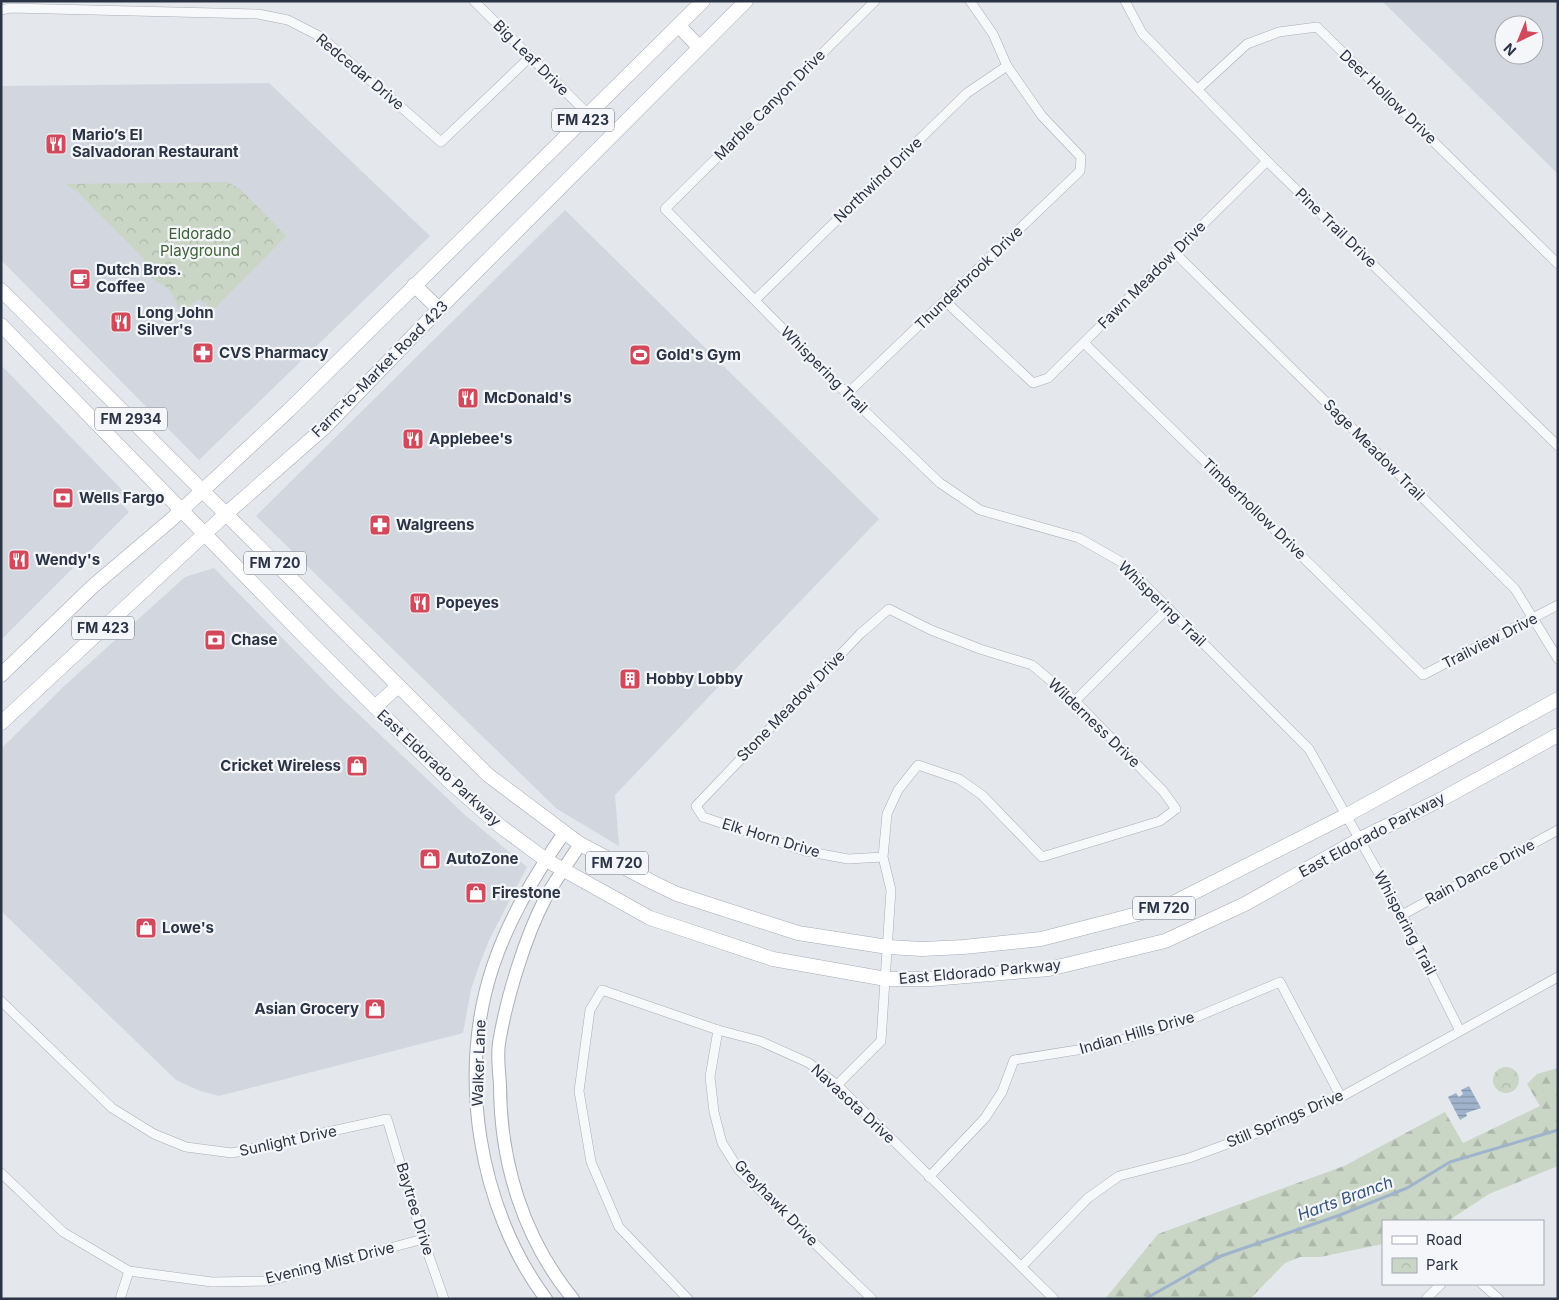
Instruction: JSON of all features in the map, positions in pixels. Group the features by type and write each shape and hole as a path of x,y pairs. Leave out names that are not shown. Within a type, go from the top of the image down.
{"main road":[{"name":"FM 423","path":"1,675 92,587 182,510 288,411 703,1"},
{"name":"Farm-to-Market Road 423","path":"1,723 205,533 325,427 439,309 746,1"},
{"path":"679,26 700,47"},
{"path":"414,285 439,309"},
{"name":"FM 2934","path":"1,290 226,514"},
{"name":"FM 2934","path":"1,325 205,533"},
{"name":"East Eldorado Parkway","path":"226,514 488,775 580,844 677,894 798,933 888,947 939,948 1041,939 1165,907 1347,816 1558,699"},
{"name":"East Eldorado Parkway","path":"205,533 449,781 500,826 546,860 659,921 774,959 886,979 931,978 1049,969 1165,941 1244,904 1360,839 1442,799 1558,736"},
{"path":"375,707 398,686"}],"street":[{"name":"Big Leaf Drive","path":"474,1 588,115"},
{"name":"Marble Canyon Drive","path":"665,209 876,1"},
{"path":"970,1 993,34 1007,66"},
{"name":"Pine Trail Drive","path":"1125,1 1142,33 1267,161 1558,446"},
{"name":"Redcedar Drive","path":"7,6 258,14 288,20 308,29 334,47 441,142 530,57"},
{"name":"Deer Hollow Drive","path":"1198,89 1246,44 1279,32 1316,28 1558,264"},
{"name":"Thunderbrook Drive","path":"847,394 1080,171 1081,157 1042,116 1007,66"},
{"name":"Northwind Drive","path":"755,300 967,93 1007,66"},
{"name":"Fawn Meadow Drive","path":"945,301 1033,383 1048,378 1267,161"},
{"name":"Whispering Trail","path":"665,209 847,394 940,483 980,510 1079,538 1122,564 1310,749 1402,915 1460,1031"},
{"name":"Sage Meadow Trail","path":"1175,253 1516,589 1558,659"},
{"name":"Timberhollow Drive","path":"1084,343 1423,676"},
{"name":"Trailview Drive","path":"1423,676 1558,605"},
{"path":"1075,701 1168,608"},
{"name":"Wilderness Drive","path":"883,857 886,814 898,790 918,765 959,779 982,795 1042,857 1160,822 1176,809 1163,791 1075,701 1032,665 980,649 931,630 889,609"},
{"name":"Stone Meadow Drive","path":"696,806 860,634 889,609"},
{"name":"Elk Horn Drive","path":"696,806 703,817 805,851 848,859 883,857"},
{"name":"Rain Dance Drive","path":"1402,915 1558,830"},
{"name":"Walker Lane","path":"546,1299 518,1255 502,1220 483,1151 476,1084 481,1013 493,965 520,900 564,833"},
{"name":"Walker Lane","path":"573,1299 540,1250 525,1220 507,1162 500,1117 499,1044 518,969 545,898 580,844"},
{"path":"837,1085 881,1041 891,890 883,857"},
{"name":"Still Springs Drive","path":"1022,1266 1088,1198 1119,1176 1189,1158 1251,1136 1341,1097 1558,977"},
{"name":"Indian Hills Drive","path":"929,1177 985,1118 1002,1092 1014,1060 1096,1047 1187,1021 1280,982 1341,1097"},
{"name":"Navasota Drive","path":"688,1299 619,1228 591,1162 579,1091 590,1010 602,990 718,1030 760,1041 809,1063 837,1085 1054,1299"},
{"name":"Sunlight Drive","path":"1,1001 112,1108 154,1134 186,1147 232,1153 387,1119"},
{"name":"Greyhawk Drive","path":"718,1030 710,1077 714,1112 722,1143 739,1170 872,1299"},
{"name":"Baytree Drive","path":"387,1119 423,1240 444,1299"},
{"name":"Evening Mist Drive","path":"1,1173 63,1232 129,1271 212,1282 269,1281 423,1240"},
{"path":"120,1299 129,1271"},
{"path":"1426,1299 1439,1285"},
{"path":"1483,1285 1499,1299"}],"shaded area":[{"path":"1382,1 1558,1 1558,174"},
{"path":"269,83 430,236 199,460 1,260 1,86"},
{"path":"565,210 879,519 615,795 619,846 557,809 256,516"},
{"path":"1,365 126,494 120,502 129,512 1,640"},
{"path":"214,568 335,692 465,815 527,867 489,940 471,989 463,1033 219,1096 200,1091 176,1080 1,911 1,749 62,688 185,577"}],"green space":[{"name":"Eldorado Playground","path":"227,182 240,189 286,236 213,310 199,299 181,311 169,289 148,276 143,258 77,191 65,184"},
{"path":"1506,1067 1515,1071 1519,1080 1515,1089 1506,1093 1497,1089 1493,1080 1497,1071"},
{"path":"1558,1068 1558,1166 1489,1194 1450,1220 1382,1220 1382,1244 1320,1257 1300,1257 1285,1263 1250,1299 1105,1299 1158,1234 1344,1166 1445,1112 1463,1143 1540,1106 1527,1084 1537,1074"}],"water":[{"path":"1469,1086 1481,1108 1466,1113 1467,1116 1460,1120 1448,1097 1456,1093 1459,1097 1463,1094 1461,1090"}],"waterway":[{"name":"Harts Branch","path":"1145,1299 1221,1256 1340,1215 1407,1188 1450,1162 1558,1130"}],"place":[{"name":"Mario’s El Salvadoran Restaurant","path":"56,144"},
{"name":"Dutch Bros. Coffee","path":"80,279"},
{"name":"Long John Silver's","path":"121,322"},
{"name":"CVS Pharmacy","path":"203,353"},
{"name":"Gold's Gym","path":"640,355"},
{"name":"McDonald's","path":"468,398"},
{"name":"Applebee's","path":"413,439"},
{"name":"Wells Fargo","path":"63,498"},
{"name":"Walgreens","path":"380,525"},
{"name":"Wendy's","path":"19,560"},
{"name":"Popeyes","path":"420,603"},
{"name":"Chase","path":"215,640"},
{"name":"Hobby Lobby","path":"630,679"},
{"name":"Cricket Wireless","path":"357,766"},
{"name":"AutoZone","path":"430,859"},
{"name":"Firestone","path":"476,893"},
{"name":"Lowe's","path":"146,928"},
{"name":"Asian Grocery","path":"375,1009"}]}
